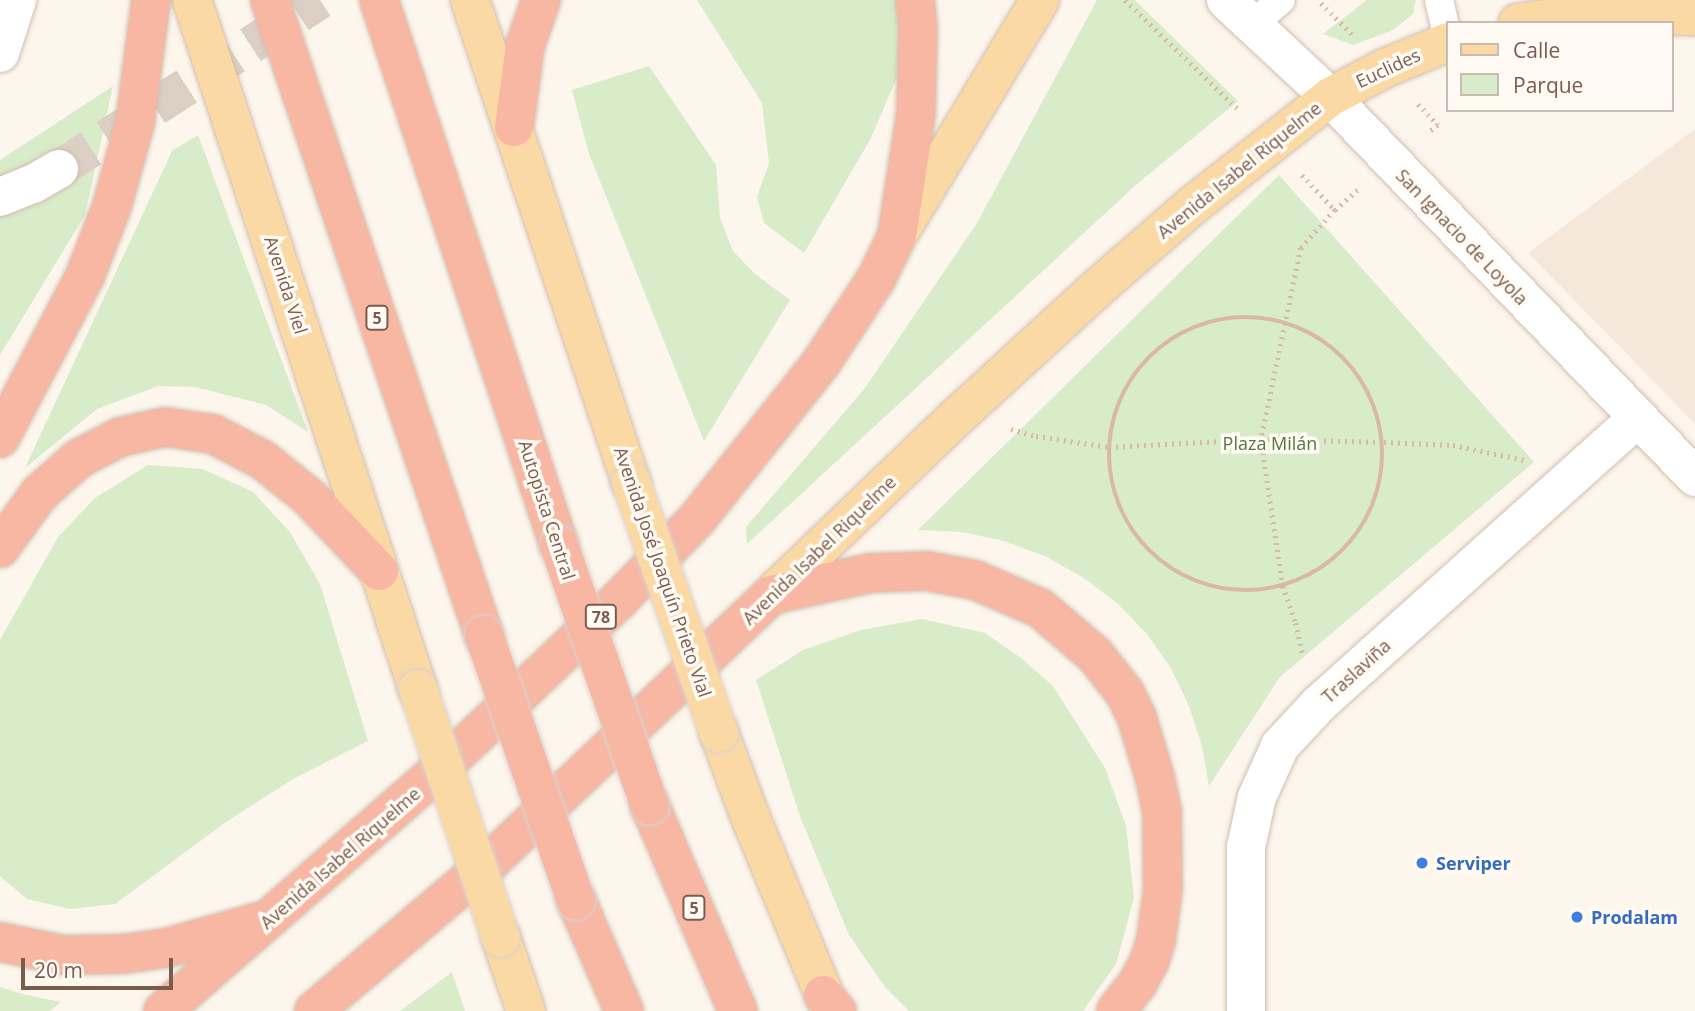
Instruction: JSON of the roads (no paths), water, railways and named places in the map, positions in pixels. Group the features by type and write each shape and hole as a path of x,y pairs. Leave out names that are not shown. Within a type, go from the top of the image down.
{"highway":[{"path":"0,438 85,276 112,206 135,122 150,0"},
{"name":"5","path":"270,0 576,900 624,1011"},
{"name":"Autopista Central","path":"379,0 559,545 650,806 738,1011"},
{"path":"514,127 524,46 541,0"},
{"path":"897,236 916,113 918,28 915,0"},
{"name":"Avenida Isabel Riquelme","path":"163,1011 274,917 446,764 618,601 697,519 821,363 876,279 897,236"},
{"path":"0,548 38,494 78,459 120,437 165,427 213,434 263,460 309,497 379,571"},
{"path":"771,595 870,573 927,571 954,574 1000,588 1040,608 1077,637 1112,675 1137,718 1147,746 1161,812 1165,860 1156,940 1137,984 1116,1011"},
{"name":"Avenida Isabel Riquelme","path":"314,1011 493,859 771,595"},
{"path":"0,942 63,955 123,954 177,945 274,917"}],"main road":[{"name":"Avenida Viel","path":"192,0 379,571"},
{"path":"470,0 514,127"},
{"name":"Avenida Isabel Riquelme","path":"897,236 1040,0"},
{"path":"1531,21 1583,13 1695,16"},
{"name":"Euclides","path":"1330,97 1385,68 1446,41"},
{"name":"Avenida Isabel Riquelme","path":"771,595 960,414 1094,291 1330,97"},
{"name":"Avenida José Joaquín Prieto Vial","path":"514,127 631,482 719,733 830,1005"},
{"path":"379,571 526,1011"}],"street":[{"path":"0,53 16,0"},
{"name":"San Ignacio de Loyola","path":"1239,12 1330,97 1695,477"},
{"path":"0,197 33,184 59,169"},
{"name":"Traslaviña","path":"1246,1011 1246,847 1257,797 1280,746 1319,704 1638,418"}],"lane":[{"path":"1239,12 1281,0"},
{"path":"1440,0 1446,30"}],"tunnel":[{"path":"59,169 320,0"}],"place":[{"name":"Serviper","path":"1422,863"},
{"name":"Prodalam","path":"1577,917"}],"park label":[{"name":"Plaza Milán","path":"1270,443"}]}
